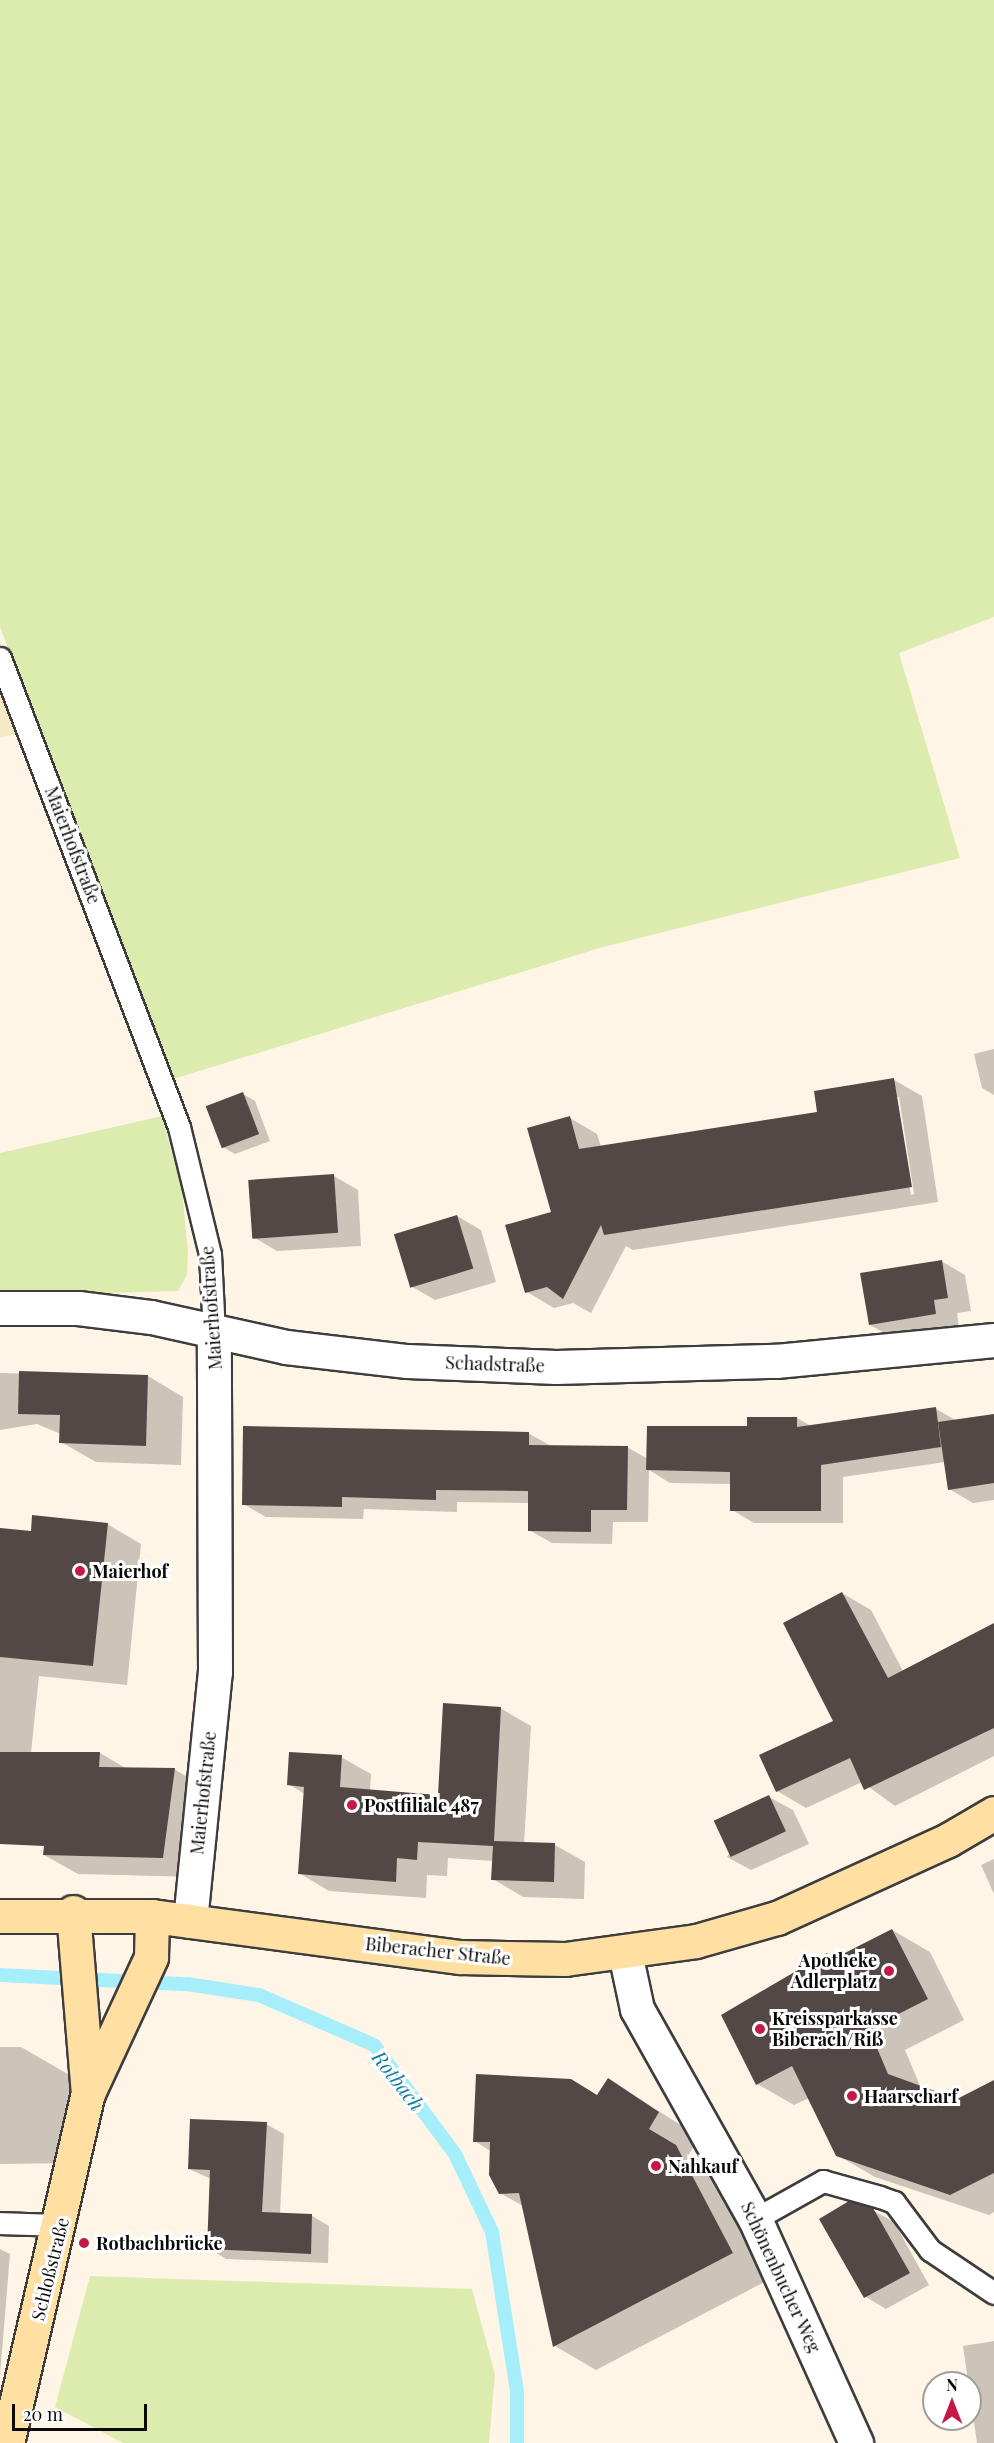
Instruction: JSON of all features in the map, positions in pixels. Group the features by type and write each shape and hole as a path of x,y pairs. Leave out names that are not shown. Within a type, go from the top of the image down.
{"street":[{"name":"Schadstraße","path":"0,1308 78,1308 151,1317 214,1333 407,1361 556,1367 776,1361 994,1340"},
{"name":"Maierhofstraße","path":"190,1921 215,1672 214,1333"},
{"name":"Biberacher Straße","path":"0,1916 73,1912 152,1916 460,1957 565,1959 625,1953 777,1918 948,1840 994,1813"},
{"name":"Schloßstraße","path":"73,1912 73,1952 88,2093"},
{"name":"Schloßstraße","path":"8,2443 61,2225 88,2093 151,1957 152,1916"},
{"name":"Schönenbucher Weg","path":"625,1953 637,2009 755,2219 856,2443"}],"lane":[{"name":"Maierhofstraße","path":"0,658 179,1127 210,1254 214,1333"},
{"path":"755,2219 823,2181 880,2197 894,2202 930,2250 994,2293"},
{"path":"0,2223 61,2225"}],"shaded area":[{"path":"0,688 17,734 0,737"}],"green space":[{"path":"0,0 994,0 994,617 899,653 960,858 603,947 170,1080 0,627"},
{"path":"162,1116 182,1191 188,1252 187,1275 178,1291 0,1296 0,1153"},
{"path":"90,2276 472,2289 495,2374 489,2443 123,2443 55,2407"}],"building":[{"path":"894,1078 912,1187 604,1235 601,1225 563,1299 547,1287 525,1293 505,1225 551,1212 527,1128 570,1116 579,1149 817,1112 814,1091"},
{"path":"243,1092 259,1134 222,1148 206,1106"},
{"path":"334,1174 338,1233 252,1239 248,1180"},
{"path":"457,1215 473,1269 410,1288 394,1234"},
{"path":"942,1260 948,1298 934,1300 936,1314 869,1325 860,1273"},
{"path":"19,1371 148,1375 146,1446 59,1443 60,1415 18,1414"},
{"path":"936,1407 941,1447 821,1465 821,1511 730,1511 730,1472 646,1470 647,1426 747,1426 747,1417 797,1417 797,1427"},
{"path":"994,1414 994,1483 948,1490 938,1422"},
{"path":"243,1426 529,1432 529,1445 628,1446 627,1510 591,1510 591,1532 528,1531 528,1491 436,1490 436,1500 342,1497 342,1507 242,1505"},
{"path":"32,1515 108,1523 93,1666 0,1657 0,1528 31,1531"},
{"path":"842,1592 888,1678 994,1623 994,1728 864,1790 850,1758 776,1792 759,1755 833,1721 783,1623"},
{"path":"443,1703 501,1707 494,1841 555,1843 554,1882 491,1880 493,1846 418,1842 417,1860 397,1858 396,1882 298,1874 304,1787 287,1785 289,1752 342,1755 340,1787 438,1795"},
{"path":"0,1752 100,1752 99,1767 175,1768 163,1858 43,1855 44,1846 0,1844"},
{"path":"769,1795 786,1831 731,1857 714,1821"},
{"path":"892,1929 928,1999 869,2029 888,2074 957,2099 994,2080 994,2173 950,2195 836,2156 792,2066 756,2085 721,2015 827,1953 831,1960"},
{"path":"476,2074 571,2079 597,2095 608,2078 659,2112 649,2129 676,2145 733,2253 553,2347 519,2193 499,2194 489,2175 490,2142 473,2142"},
{"path":"190,2119 267,2122 262,2212 312,2214 311,2254 207,2249 210,2170 188,2169"},
{"path":"849,2201 873,2208 910,2273 864,2298 819,2219"}],"waterway":[{"name":"Rotbach","path":"0,1975 187,1984 259,1995 374,2045 455,2154 492,2232 517,2392 517,2443"}],"place":[{"name":"Maierhof","path":"80,1571"},
{"name":"Postfiliale 487","path":"352,1805"},
{"name":"Apotheke Adlerplatz","path":"889,1971"},
{"name":"Kreissparkasse Biberach/Riß","path":"760,2029"},
{"name":"Haarscharf","path":"852,2096"},
{"name":"Nahkauf","path":"656,2166"},
{"name":"Rotbachbrücke","path":"84,2243"}]}
